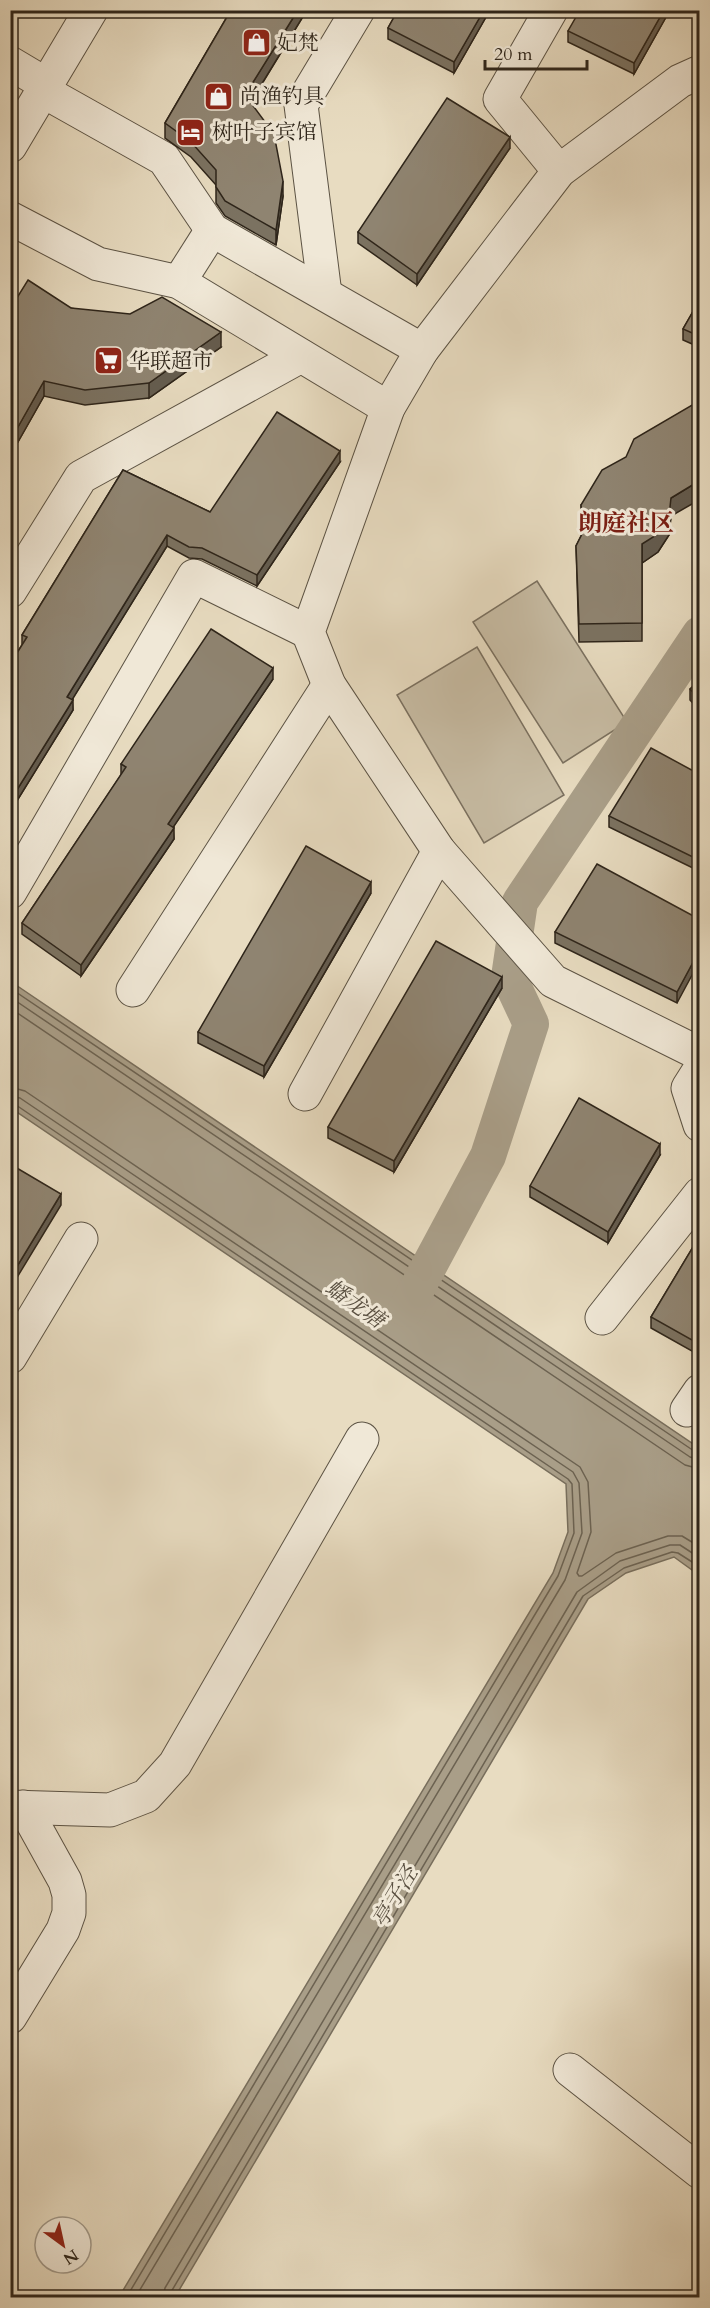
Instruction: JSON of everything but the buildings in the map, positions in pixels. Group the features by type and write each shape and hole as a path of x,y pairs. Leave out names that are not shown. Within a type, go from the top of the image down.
{"street":[{"path":"10,146 91,10"},
{"path":"325,294 301,105 358,10"},
{"path":"550,10 500,99 559,171"},
{"path":"699,46 690,76 559,171 422,350 388,408 308,632 329,685 439,851 553,981 699,1054"},
{"path":"10,63 45,88 164,159 212,230 422,350"},
{"path":"10,218 98,264 179,282 388,408"},
{"path":"179,282 212,230"},
{"path":"10,591 81,477 301,356"},
{"path":"10,892 195,576 308,632"},
{"path":"133,990 329,685"},
{"path":"305,1094 439,851"},
{"path":"699,1069 688,1089 699,1125"},
{"path":"602,1318 699,1194"},
{"path":"10,1357 81,1239"},
{"path":"17,1807 110,1810 146,1796 175,1764 362,1440"},
{"path":"10,2017 63,1930 69,1913 69,1895 65,1881 17,1807"},
{"path":"570,2070 699,2172"}],"shaded area":[{"path":"537,581 627,722 563,763 473,622"},
{"path":"477,647 564,795 484,843 397,695"}],"water":[{"path":"10,981 699,1448 699,1575 674,1557 626,1573 588,1599 175,2297 119,2297 553,1573 568,1532 566,1484 11,1108"}],"waterway":[{"path":"406,1309 488,1156 531,1024 509,977 520,902 700,634"}],"place":[{"name":"妃梵","path":"256,43"},
{"name":"尚渔钓具","path":"219,96"},
{"name":"树叶子宾馆","path":"191,132"},
{"name":"华联超市","path":"108,361"}],"district":[{"name":"朗庭社区","path":"626,523"}],"water label":[{"name":"蟠龙塘","path":"355,1304"},
{"name":"亭子泾","path":"395,1897"}]}
